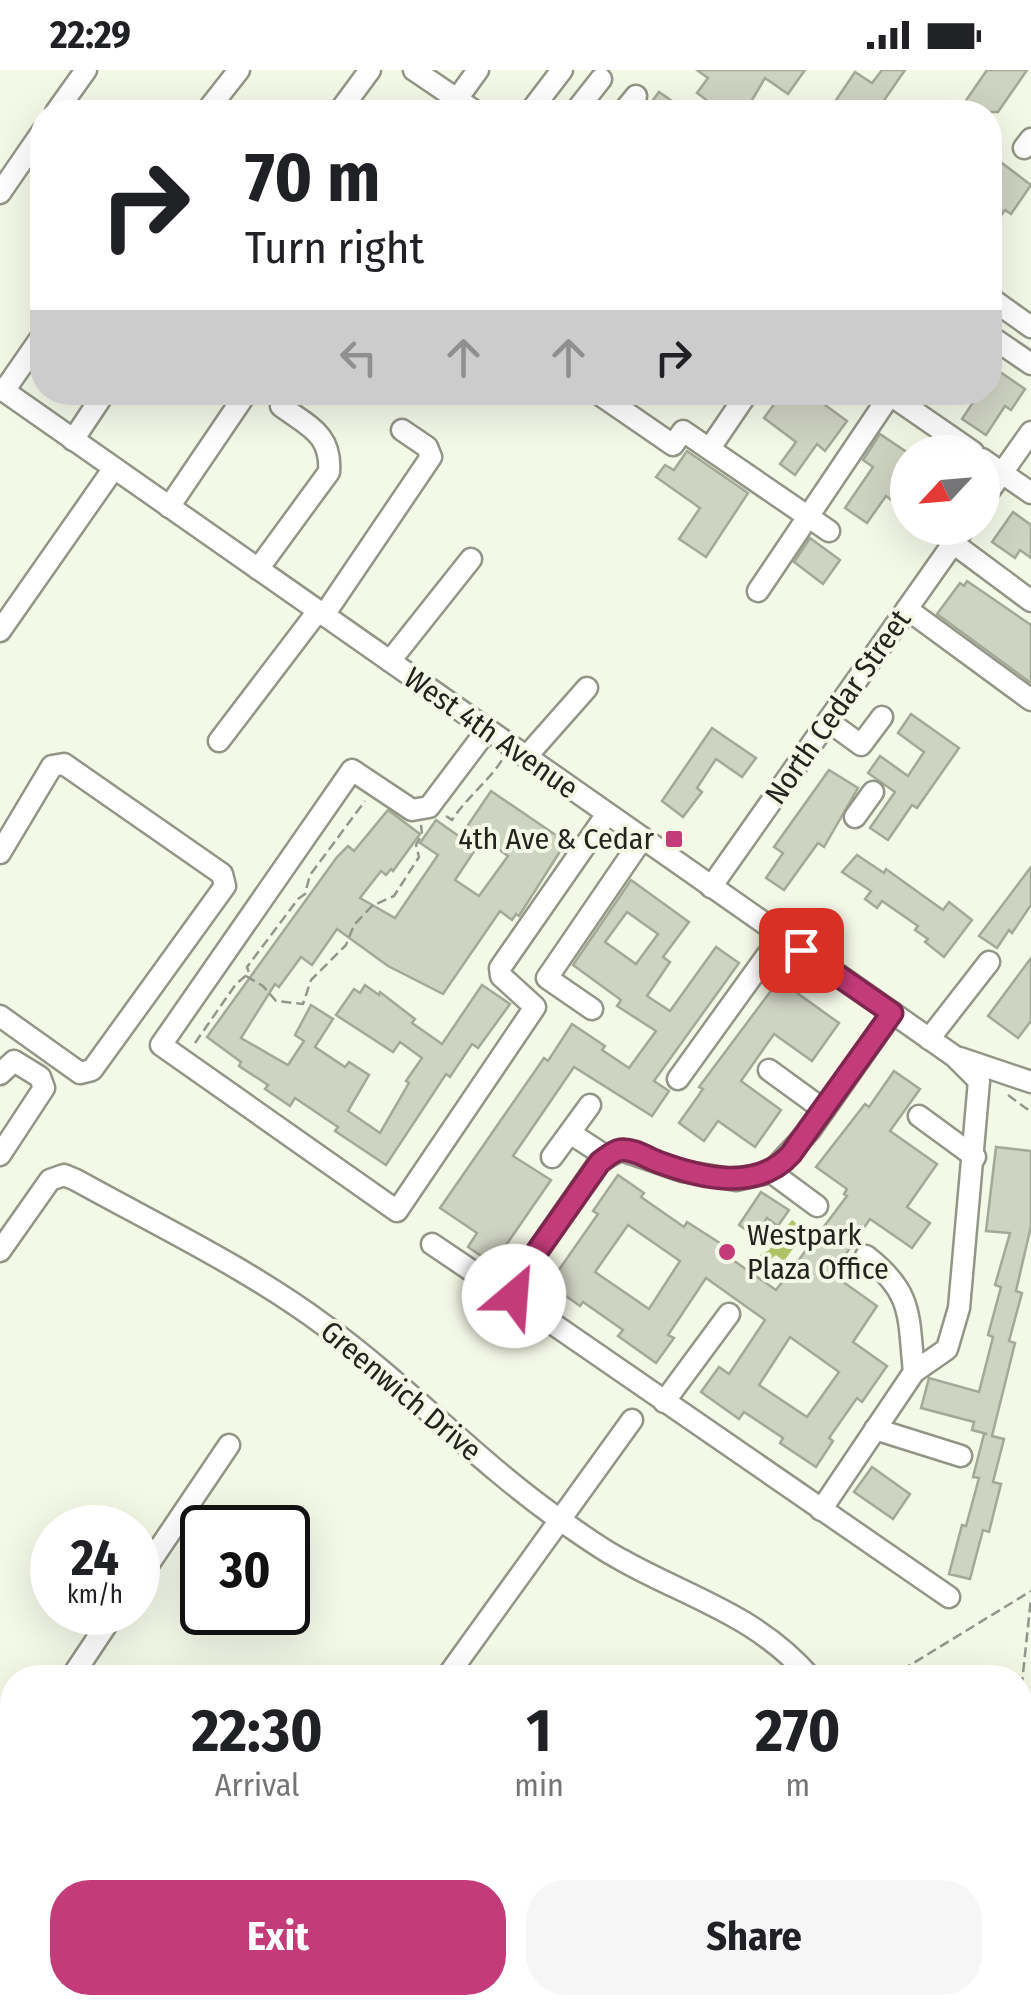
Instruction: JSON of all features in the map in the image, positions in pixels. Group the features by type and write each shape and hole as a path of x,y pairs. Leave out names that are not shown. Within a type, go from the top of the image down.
{"street":[{"path":"65,100 86,70"},
{"path":"215,100 239,70"},
{"path":"348,100 370,70"},
{"path":"414,70 456,99 478,70"},
{"path":"539,100 562,70"},
{"path":"584,100 600,79"},
{"path":"0,193 30,149"},
{"path":"1002,306 1031,327"},
{"path":"1002,344 1031,364"},
{"path":"2,390 30,352"},
{"name":"West 4th Avenue","path":"2,390 954,1056 980,1082"},
{"path":"73,440 96,405"},
{"path":"169,507 239,405"},
{"path":"615,405 673,444 683,430 829,531"},
{"path":"710,448 739,405"},
{"path":"758,591 881,405"},
{"path":"904,405 948,435"},
{"path":"258,569 329,472 331,452 319,433 280,406"},
{"path":"219,741 321,613 431,457 428,447 402,430"},
{"path":"1000,476 1031,432"},
{"path":"0,631 114,468"},
{"path":"1000,470 1031,494"},
{"name":"North Cedar Street","path":"711,887 951,545"},
{"path":"969,545 1031,601"},
{"path":"390,661 471,559"},
{"path":"907,609 1031,700"},
{"path":"518,752 587,688"},
{"path":"828,721 860,746 882,717"},
{"path":"487,730 430,807 422,811 412,810 352,770 161,1045 398,1211 535,1006 501,976 500,968 607,814"},
{"path":"0,853 52,766 64,764 222,874 225,886 92,1070 80,1073 0,1016"},
{"path":"854,817 873,792"},
{"path":"592,1009 547,978 642,839"},
{"path":"678,1079 781,936"},
{"path":"928,1039 989,962"},
{"path":"518,1302 513,1286 600,1162 621,1150 682,1170 736,1180 771,1172 791,1154 892,1013"},
{"path":"954,1056 1031,1082"},
{"path":"0,1074 14,1060 40,1077 44,1088 0,1155"},
{"path":"769,1070 824,1110"},
{"path":"822,1510 914,1372 947,1349 952,1336 960,1308 980,1082"},
{"path":"552,1157 590,1105"},
{"path":"919,1116 975,1157"},
{"path":"570,1133 607,1157"},
{"path":"771,1172 816,1206"},
{"name":"Greenwich Drive","path":"0,1251 50,1180 64,1175 76,1180 322,1323 388,1375 466,1447 560,1520 620,1559 737,1615 780,1644 799,1665"},
{"path":"432,1244 949,1597"},
{"path":"866,1256 890,1274 907,1303 914,1372"},
{"path":"664,1402 729,1314"},
{"path":"455,1665 632,1420"},
{"path":"875,1430 961,1456"},
{"path":"160,1547 229,1444"},
{"path":"80,1665 100,1635"}],"path":[{"path":"438,810 452,820 476,786 487,783 518,752"},
{"path":"184,1061 236,984 246,976 247,967 305,894 310,875 369,796"},
{"path":"246,976 263,986 276,1002 302,1004 311,980 346,945 354,925 367,909 394,896 419,857 416,845 423,823 412,823"},
{"path":"980,1082 1005,1093 1031,1112"},
{"path":"910,1665 1031,1592"},
{"path":"1024,1665 1031,1598"}],"shaded area":[{"path":"792,1220 806,1231 784,1261 776,1255 765,1264 760,1255 769,1250"}],"building":[{"path":"697,70 805,70 788,94 765,78 752,100 707,100 697,93 708,78"},
{"path":"882,70 905,70 884,100 836,100 855,72 872,83"},
{"path":"987,70 1027,70 1002,106 1002,100 966,100"},
{"path":"659,92 671,100 653,100"},
{"path":"1002,163 1031,185 1011,214 1005,210 1002,214"},
{"path":"1002,373 1025,389 1011,410 1005,406 986,435 962,419 971,405 1002,405"},
{"path":"774,405 825,405 847,421 825,451 817,444 795,475 780,464 796,442 764,418"},
{"path":"880,434 890,441 890,499 886,496 867,523 845,508 873,467 863,460"},
{"path":"687,451 748,493 706,557 679,539 700,508 656,477 665,465 674,470"},
{"path":"1013,512 1031,525 1031,558 1020,550 1015,558 996,545 1000,545 1000,531"},
{"path":"810,538 840,560 823,584 794,562"},
{"path":"967,581 1031,625 1031,683 937,614 960,583 964,586"},
{"path":"911,714 959,748 917,808 912,805 888,840 870,828 895,792 868,773 880,756 908,776 924,752 898,733"},
{"path":"712,728 756,758 742,777 716,759 697,788 702,792 683,817 662,801"},
{"path":"829,770 858,788 824,847 818,843 784,890 766,878 783,853 774,847"},
{"path":"491,791 566,842 519,916 516,914 512,920 500,911 443,994 388,966 337,929 312,965 301,957 279,987 275,984 241,1038 288,1065 304,1041 295,1035 311,1005 333,1019 315,1047 345,1067 349,1062 369,1075 348,1111 380,1133 422,1058 400,1042 393,1052 336,1015 354,989 360,993 365,985 379,995 380,992 415,1019 412,1023 442,1044 482,985 510,1004 478,1048 472,1044 450,1077 446,1074 386,1165 295,1098 290,1106 265,1089 268,1085 239,1066 241,1062 207,1037 337,857 348,846 354,851 388,810 420,834 393,871 386,875 381,871 360,898 395,918 438,855 420,843 436,820 460,837","holes":["483,838 508,856 479,896 455,880"]},
{"path":"857,855 884,873 886,869 943,910 949,902 972,920 944,957 925,942 928,939 915,930 918,926 882,901 877,908 865,899 871,891 842,872"},
{"path":"1031,867 1031,905 997,948 979,936"},
{"path":"631,880 689,922 663,957 670,962 647,996 670,1011 716,947 739,963 654,1081 669,1091 652,1116 574,1067 513,1156 551,1180 493,1264 468,1247 477,1233 440,1208 544,1058 548,1061 572,1024 629,1068 656,1031 617,1006 621,1000 573,965","holes":["627,912 658,934 636,964 605,942"]},
{"path":"1031,958 1031,1021 1018,1038 988,1016"},
{"path":"779,980 839,1023 812,1061 774,1034 741,1081 781,1110 755,1147 718,1121 704,1141 679,1123 703,1089 699,1087"},
{"path":"894,1071 920,1089 890,1131 937,1164 907,1207 930,1223 912,1248 870,1219 832,1274 877,1306 853,1342 887,1366 862,1402 857,1398 829,1438 833,1441 816,1467 780,1443 783,1438 744,1412 739,1419 701,1392 719,1367 729,1374 765,1320 706,1278 668,1335 674,1338 656,1363 618,1336 623,1330 549,1284 598,1214 593,1211 618,1175 644,1193 641,1197 684,1227 687,1222 734,1252 730,1258 776,1290 847,1196 847,1189 816,1167 865,1104 869,1107","holes":["628,1225 680,1261 649,1309 595,1272","790,1337 839,1372 807,1417 759,1385"]},
{"path":"996,1147 1031,1151 1031,1226 1016,1291 1022,1293 1009,1341 1015,1343 992,1436 1004,1439 993,1482 1001,1484 989,1532 983,1530 970,1579 949,1574 962,1525 966,1526 979,1478 973,1477 987,1434 972,1430 974,1422 921,1408 929,1378 979,1392 1001,1287 995,1285 1010,1233 986,1231"},
{"path":"761,1192 789,1210 778,1226 767,1218 755,1236 739,1225"},
{"path":"872,1467 910,1494 893,1519 854,1492"}],"place":[{"name":"4th Ave & Cedar","path":"674,839"},
{"name":"Westpark Plaza Office","path":"727,1252"}],"route":[{"path":"514,1296 513,1286 600,1162 614,1152 632,1151 682,1170 736,1180 771,1172 791,1154 892,1013 801,950"}]}
